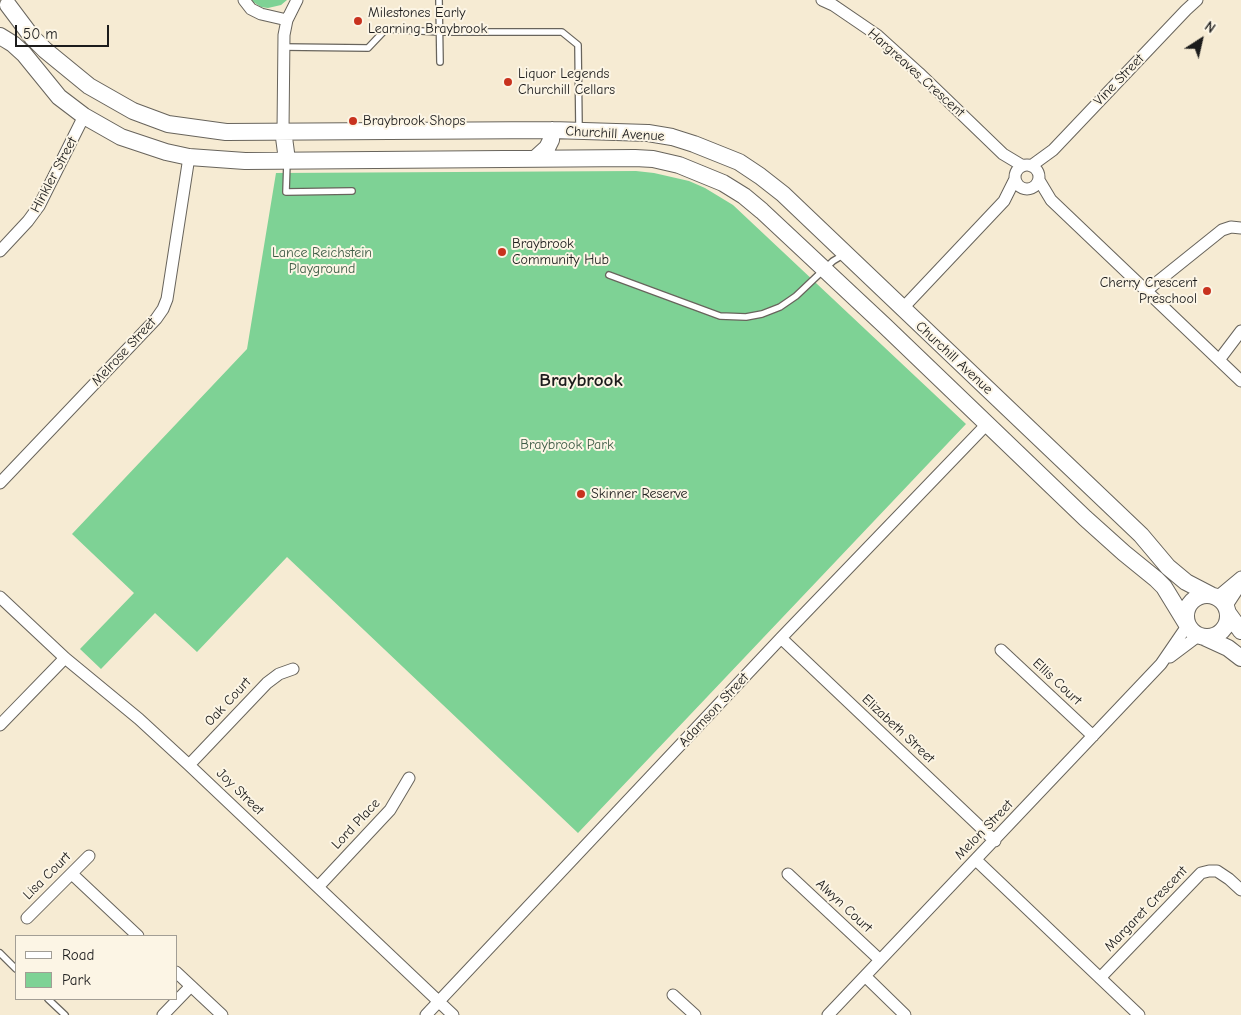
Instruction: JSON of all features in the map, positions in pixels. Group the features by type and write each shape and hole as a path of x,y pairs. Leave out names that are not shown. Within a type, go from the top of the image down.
{"main road":[{"path":"0,26 6,19 7,2"},
{"name":"Churchill Avenue","path":"7,2 32,37 45,50 99,92 133,111 168,124 193,129 226,132 283,130 552,130 648,133 672,137 718,152 739,162 776,188 1141,535 1168,567 1186,582 1220,603 1241,631"},
{"name":"Churchill Avenue","path":"0,36 14,44 24,54 59,98 84,116 121,137 166,152 245,161 536,158 653,159 679,165 723,183 744,196 762,211 1085,518 1156,579 1164,587 1194,630"},
{"name":"Hinkler Street","path":"84,116 99,92"},
{"name":"Melrose Street","path":"189,156 193,129"},
{"path":"283,130 287,160"},
{"path":"536,158 547,148 551,140 552,130"},
{"name":"Vine Street","path":"885,326 902,309"},
{"name":"Adamson Street","path":"987,424 1004,406"},
{"path":"1194,630 1210,637 1222,631 1226,626 1220,603 1203,595 1190,602 1187,608 1194,630 1228,648 1241,658"}],"street":[{"path":"244,0 251,9 261,14 287,20"},
{"path":"283,130 283,47 287,20 297,0"},
{"name":"Hargreaves Crescent","path":"822,0 833,5 877,35 919,73 1003,154 1027,173 1051,200 1241,382"},
{"name":"Vine Street","path":"902,309 1004,201 1027,173 1053,150 1189,5 1197,0"},
{"name":"Hinkler Street","path":"0,251 28,221 39,206 84,116"},
{"name":"Melrose Street","path":"0,483 156,319 163,309 167,299 189,156"},
{"path":"1027,173 1018,185 1027,189"},
{"name":"Vine Street","path":"1004,201 1036,186 1027,173"},
{"name":"Hargreaves Crescent","path":"1027,189 1051,200"},
{"path":"1146,291 1222,230 1231,227 1241,228"},
{"path":"1219,360 1241,331"},
{"name":"Adamson Street","path":"426,1015 781,638 987,424"},
{"path":"1220,603 1241,577"},
{"path":"1220,603 1241,584"},
{"name":"Joy Street","path":"0,597 65,658 139,719 189,765 453,1015"},
{"name":"Melon Street","path":"828,1015 1194,630"},
{"name":"Elizabeth Street","path":"781,638 995,840"},
{"name":"Ellis Court","path":"1001,650 1093,736"},
{"path":"0,725 65,658"},
{"name":"Oak Court","path":"189,765 266,683 279,674 293,669"},
{"name":"Lord Place","path":"318,887 390,810 409,778"},
{"name":"Lisa Court","path":"27,918 88,856"},
{"path":"976,860 1139,1015"},
{"name":"Margaret Crescent","path":"1100,978 1201,873 1217,871 1230,879 1241,890"},
{"path":"72,874 137,935"},
{"name":"Alwyn Court","path":"788,874 880,960"},
{"path":"178,974 222,1015"},
{"path":"864,976 905,1015"},
{"path":"178,999 191,986"},
{"path":"673,995 695,1015"},
{"path":"163,1015 177,1000"}],"lane":[{"path":"439,0 440,62"},
{"path":"283,47 368,48 386,29 439,32 562,32 578,45 579,131"},
{"path":"287,160 286,192 352,191"},
{"path":"609,275 720,316 746,317 762,314 780,307 796,296 832,261 845,253"},
{"path":"0,953 15,967"},
{"path":"49,1000 65,1015"}],"green space":[{"path":"250,0 287,0 281,5 268,8 261,7"},
{"name":"Braybrook Park","path":"636,171 689,181 705,188 733,205 966,424 578,833 287,557 197,652 155,613 101,669 80,649 134,593 72,534 247,349 276,173"}],"place":[{"name":"Milestones Early Learning Braybrook","path":"358,21"},
{"name":"Liquor Legends Churchill Cellars","path":"508,82"},
{"name":"Braybrook Shops","path":"353,121"},
{"name":"Braybrook Community Hub","path":"502,252"},
{"name":"Cherry Crescent Preschool","path":"1207,291"},
{"name":"Skinner Reserve","path":"581,494"}],"district":[{"name":"Braybrook","path":"581,381"}],"park label":[{"name":"Lance Reichstein Playground","path":"322,262"}]}
